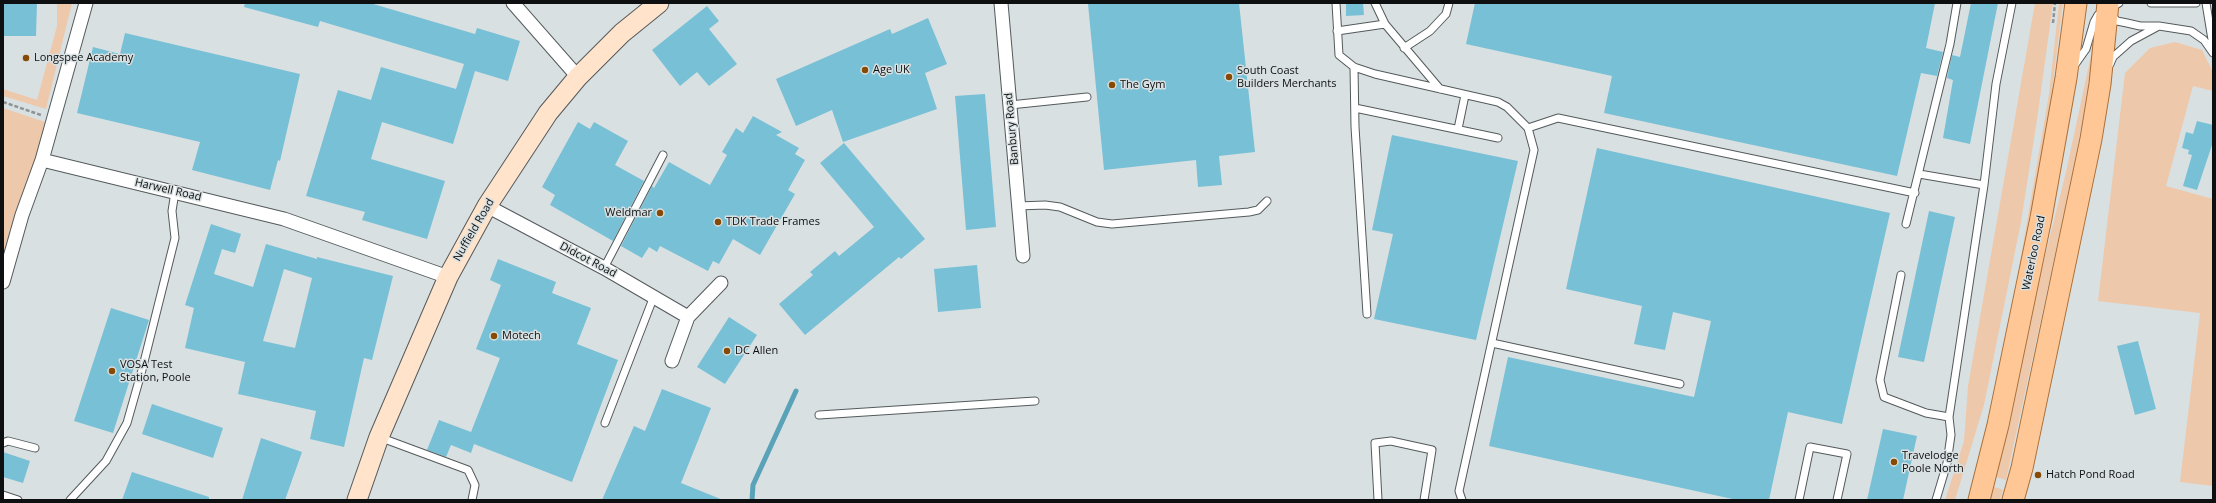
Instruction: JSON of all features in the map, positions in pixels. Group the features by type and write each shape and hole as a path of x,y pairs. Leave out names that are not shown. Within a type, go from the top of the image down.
{"main road":[{"name":"Waterloo Road","path":"1979,500 1998,426 2041,218 2066,78 2076,3"},
{"path":"2013,500 2022,468 2070,244 2100,84 2109,5"}],"street":[{"path":"3,282 22,215 42,160 86,3"},
{"path":"513,3 578,76"},
{"name":"Nuffield Road","path":"357,500 379,437 448,277 487,206 548,113 578,76 622,33 659,3"},
{"name":"Banbury Road","path":"1001,3 1023,256"},
{"name":"Harwell Road","path":"42,160 284,219 448,277"},
{"name":"Didcot Road","path":"487,206 604,268 688,317"},
{"path":"672,360 688,317 721,283"}],"lane":[{"path":"1336,3 1339,55 1354,67 1375,74 1498,102 1507,107 1528,128 1534,150 1460,491 1462,500"},
{"path":"1375,3 1385,24 1440,89"},
{"path":"1404,48 1430,31 1446,14 1449,3"},
{"path":"1906,224 1915,193 1957,3"},
{"path":"1936,500 1947,463 1950,435 1949,417 1984,185 1996,84 2012,3"},
{"path":"2151,3 2196,3"},
{"path":"2206,3 2213,46"},
{"path":"2066,78 2086,49 2094,22 2098,15 2109,5 2117,21 2140,26 2159,26 2191,32 2204,40 2213,53"},
{"path":"1337,31 1385,24"},
{"path":"2100,84 2113,56 2131,41 2159,26"},
{"path":"1354,67 1367,314"},
{"path":"1458,129 1464,95"},
{"path":"1010,106 1087,97"},
{"path":"1355,108 1498,138"},
{"path":"1528,128 1558,118 1915,193"},
{"path":"604,268 663,155"},
{"path":"1919,174 1984,185"},
{"path":"70,500 106,461 127,423 142,370 175,238 172,211 175,192"},
{"path":"1018,206 1045,205 1060,207 1097,222 1112,224 1249,212 1258,210 1267,201"},
{"path":"1901,275 1880,380 1884,397 1926,413 1949,417"},
{"path":"605,423 654,296"},
{"path":"1492,344 1680,384"},
{"path":"819,415 1035,401"},
{"path":"379,437 468,470 475,485 472,500"},
{"path":"3,443 8,441 35,448"},
{"path":"1378,500 1375,443 1391,441 1432,450 1424,500"},
{"path":"1799,500 1810,447 1847,454 1837,500"},
{"path":"3,495 18,500"}],"path":[{"path":"3,102 53,119"}],"shaded area":[{"path":"57,3 72,3 46,109 3,96 3,89 37,100 57,26"},
{"path":"2035,3 2053,3 2021,222 1984,405 1955,500 1945,500 1964,441 1968,386"},
{"path":"2059,3 2063,3 2049,115 2030,226 2011,315 2049,94"},
{"path":"2096,32 2095,54 2072,177 2006,480 1996,477 2037,288 2066,172"},
{"path":"2175,42 2202,50 2213,72 2213,91 2193,86 2166,186 2213,199 2213,486 2180,482 2200,313 2098,301 2125,73 2150,48"},
{"path":"3,108 51,124 3,282"},
{"path":"1992,486 2003,490 2000,500 1988,500"}],"building":[{"path":"3,3 37,3 36,36 3,36"},
{"path":"245,3 370,3 475,34 477,28 520,41 508,81 475,71 453,144 382,122 371,159 445,181 427,239 362,220 365,212 306,196 338,90 371,100 381,67 456,89 464,64 320,21 318,27 244,7"},
{"path":"1239,3 1255,152 1219,156 1222,185 1198,187 1196,160 1104,170 1088,4"},
{"path":"1346,3 1363,3 1364,15 1346,16"},
{"path":"1475,3 1935,3 1926,48 1943,52 1937,76 1921,73 1897,176 1604,113 1612,76 1466,44"},
{"path":"1971,3 1998,3 1970,144 1943,138 1953,80 1947,78 1952,55 1960,57"},
{"path":"707,6 719,21 709,29 737,64 709,86 697,72 680,86 652,50"},
{"name":"Age UK","path":"928,18 947,64 925,73 937,109 843,142 832,110 796,126 776,79 890,29 892,34"},
{"path":"125,33 300,74 280,161 278,160 270,190 192,170 200,142 77,113 93,47 120,54"},
{"path":"985,94 996,227 966,230 955,96"},
{"path":"753,116 782,132 776,135 799,148 795,154 805,160 788,190 795,194 760,255 733,239 719,264 713,261 708,271 660,246 657,252 649,247 642,258 621,246 652,186 654,188 669,162 710,185 727,155 722,152 736,128 743,133"},
{"path":"2197,121 2213,125 2213,142 2197,190 2183,186 2192,155 2188,154 2189,150 2182,148 2186,132 2193,134"},
{"path":"578,122 590,129 594,122 628,141 615,165 644,181 613,241 550,205 555,195 542,187"},
{"path":"1392,135 1518,161 1476,340 1374,319 1393,234 1372,230"},
{"path":"844,143 925,239 901,259 899,257 805,335 779,304 813,275 810,272 835,251 839,256 874,227 820,163"},
{"path":"1597,148 1890,213 1842,424 1788,412 1769,500 1737,500 1489,446 1508,357 1694,397 1711,321 1673,312 1665,350 1634,344 1642,306 1566,289"},
{"path":"1929,211 1955,217 1924,362 1898,357"},
{"path":"211,224 241,234 235,253 222,249 214,274 253,287 266,244 317,259 317,257 393,276 372,360 364,358 344,447 310,439 316,411 238,394 245,362 185,348 194,308 185,305","holes":["284,269 312,278 295,348 263,341"]},
{"path":"498,259 556,282 552,293 591,308 577,344 618,360 572,482 474,444 471,453 451,445 446,457 427,450 439,420 471,432 500,358 476,349 501,285 490,280"},
{"path":"977,265 981,308 938,312 934,269"},
{"name":"VOSA Test Station, Poole","path":"111,308 149,320 113,433 74,421"},
{"name":"DC Allen","path":"729,317 757,335 725,384 697,367"},
{"path":"2138,341 2156,409 2135,415 2117,346"},
{"path":"662,389 711,408 681,483 723,500 602,500 634,426 645,431"},
{"path":"152,404 223,428 213,458 142,434"},
{"name":"Travelodge Poole North","path":"1883,429 1917,436 1903,500 1867,500"},
{"path":"261,438 302,452 285,500 242,500"},
{"path":"3,452 30,461 23,483 3,477"},
{"path":"132,472 209,497 209,500 122,500"}],"waterway":[{"path":"752,500 753,485 796,391"}],"place":[{"name":"Longspee Academy","path":"26,58"},
{"name":"Age UK","path":"865,70"},
{"name":"South Coast Builders Merchants","path":"1229,77"},
{"name":"The Gym","path":"1112,85"},
{"name":"Weldmar","path":"660,213"},
{"name":"TDK Trade Frames","path":"718,222"},
{"name":"Motech","path":"494,336"},
{"name":"DC Allen","path":"727,351"},
{"name":"VOSA Test Station, Poole","path":"112,371"},
{"name":"Travelodge Poole North","path":"1894,462"},
{"name":"Hatch Pond Road","path":"2038,475"}]}
